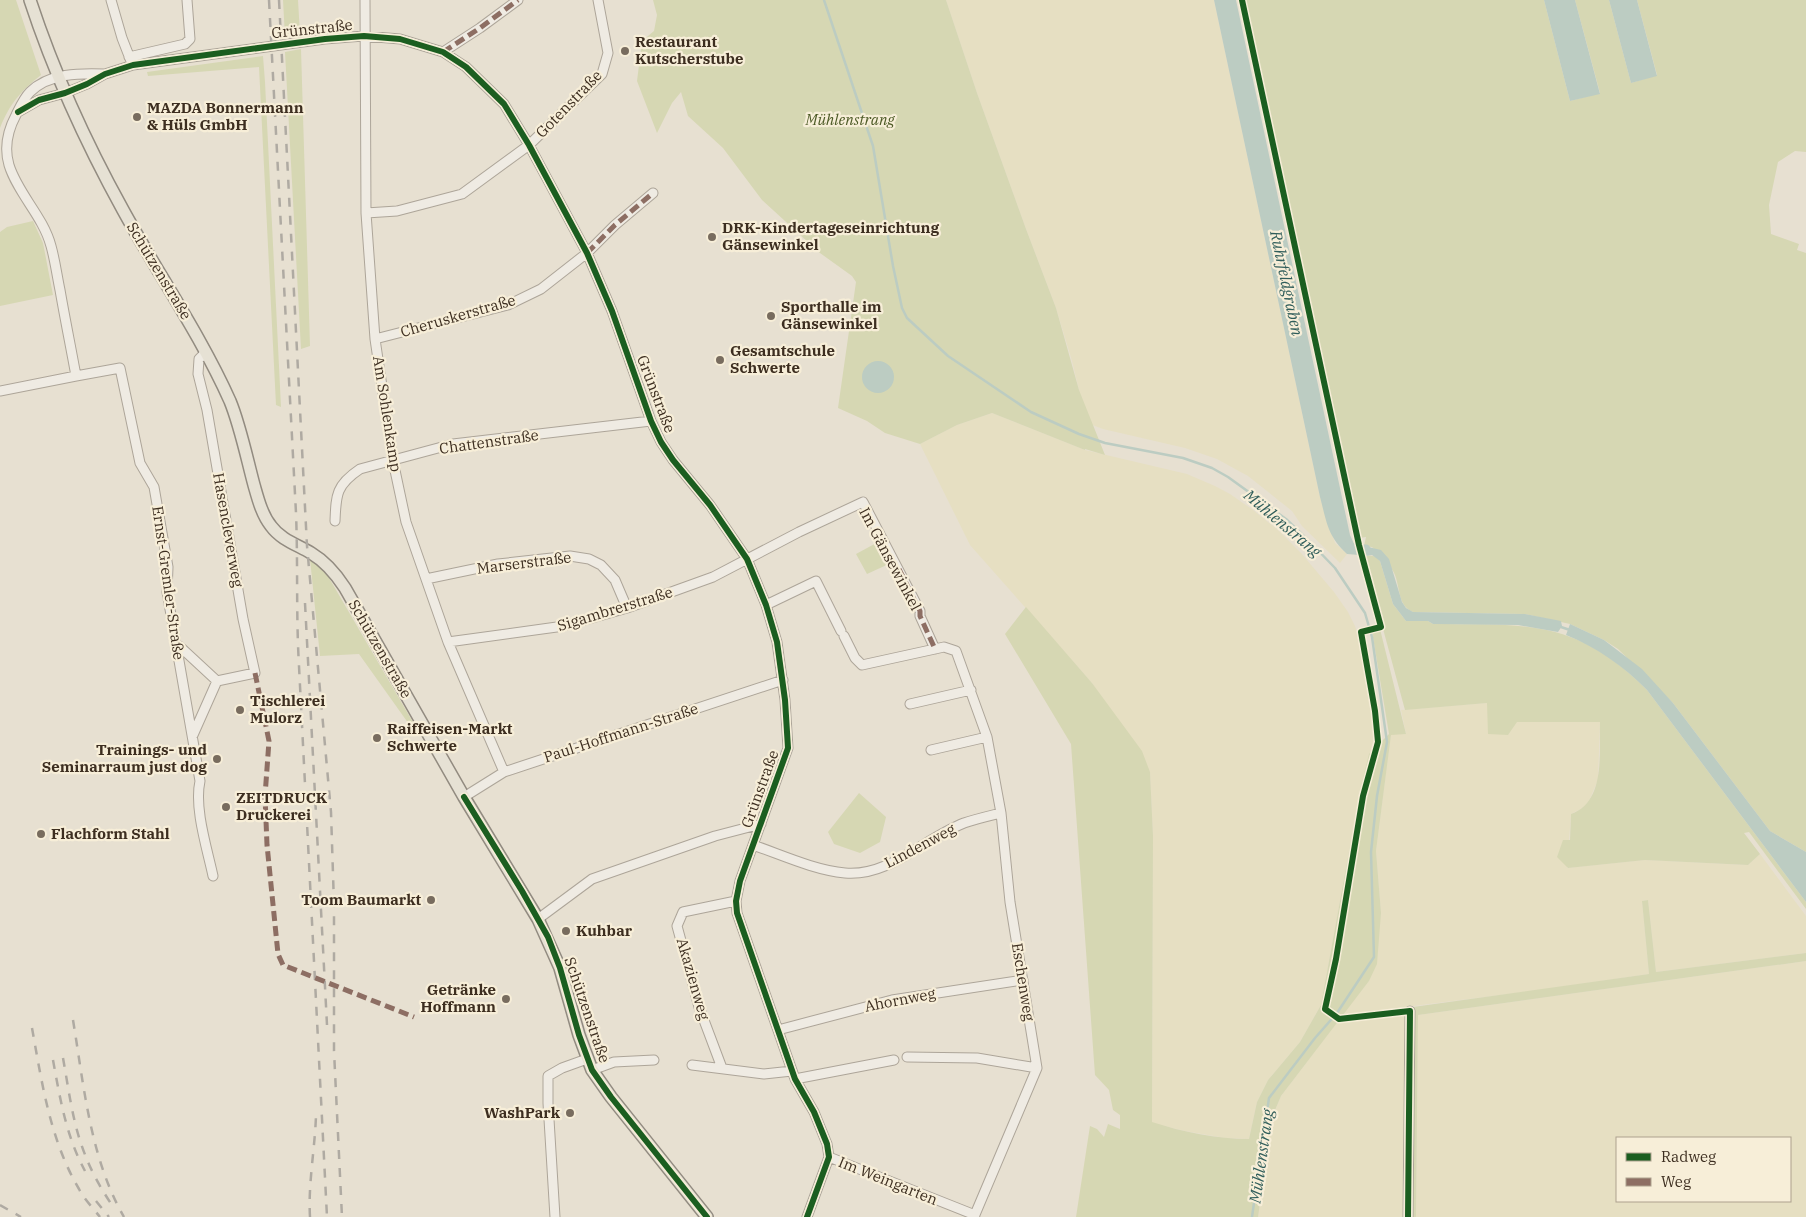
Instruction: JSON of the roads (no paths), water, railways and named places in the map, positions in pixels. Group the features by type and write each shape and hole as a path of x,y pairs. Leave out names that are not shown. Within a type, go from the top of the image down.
{"main road":[{"name":"Schützenstraße","path":"30,0 65,93 92,150 124,212 196,333 231,403 262,510 271,527 286,540 311,553 324,563 345,588 464,797 538,919 560,968 590,1064 611,1097 707,1217"}],"street":[{"path":"111,0 131,61 185,44 190,39 187,0"},
{"path":"364,36 365,0"},
{"path":"443,52 518,0"},
{"name":"Gotenstraße","path":"366,213 397,211 462,194 529,145 602,74 608,52 598,0"},
{"name":"Grünstraße","path":"18,112 39,100 65,93 87,84 131,61 364,36 400,39 443,52 466,66 504,104 529,145 587,253 614,317 651,421 661,442 672,460 710,505 747,559 766,605 777,642 783,680 788,748 740,881 736,901 737,913 794,1075 814,1112 827,1144 829,1157"},
{"name":"Am Sohlenkamp","path":"364,36 366,213 375,339 393,461 406,522 448,642 504,772"},
{"name":"Grünstraße","path":"58,76 85,73 105,74"},
{"path":"0,391 76,376 51,245 36,213 9,166 4,134 29,92 40,84 58,76"},
{"path":"587,253 615,225 653,193"},
{"name":"Cheruskerstraße","path":"375,339 508,305 542,289 587,253"},
{"name":"Hasencleverweg","path":"206,352 199,359 198,374 207,410 254,673 217,681"},
{"name":"Ernst-Gremler-Straße","path":"76,376 120,368 140,463 154,486 168,568 167,592 200,781 198,793 199,806 213,876"},
{"name":"Chattenstraße","path":"335,521 336,495 349,476 360,469 453,444 651,421"},
{"name":"Im Gänsewinkel","path":"747,559 863,502 920,611 920,616 935,649"},
{"name":"Marserstraße","path":"426,579 498,564 570,556 589,559 601,565 615,580 627,608"},
{"name":"Sigambrerstraße","path":"448,642 564,626 627,608 713,577 747,559"},
{"name":"Eschenweg","path":"766,605 816,581 846,636 855,658 862,665 944,647 956,651 987,737 1001,813 1010,902 1037,1068"},
{"path":"176,643 217,681 193,736"},
{"name":"Paul-Hoffmann-Straße","path":"464,797 504,772 783,680"},
{"path":"910,704 971,690"},
{"path":"930,750 987,737"},
{"name":"Lindenweg","path":"753,845 825,870 862,873 884,867 964,823 1001,813"},
{"path":"538,919 592,880 715,836 761,824"},
{"name":"Akazienweg","path":"722,1068 699,1007 677,926 683,912 736,901"},
{"name":"Ahornweg","path":"778,1030 892,1000 1023,980"},
{"path":"1408,1217 1410,1011"},
{"path":"907,1056 977,1058 1037,1068 975,1216"},
{"path":"555,1217 548,1076 562,1068 590,1064 654,1060"},
{"path":"692,1065 764,1074 794,1075 894,1060"},
{"path":"807,1217 829,1157"},
{"name":"Im Weingarten","path":"829,1157 975,1216"}],"water":[{"path":"1214,0 1236,0 1350,535 1359,555 1347,554 1340,547 1335,541 1324,514"},
{"path":"1544,0 1575,0 1600,94 1570,101"},
{"path":"1609,0 1637,0 1657,76 1631,83"},
{"path":"878,361 884,362 889,366 893,371 893,383 889,388 884,392 878,393 872,392 867,388 863,383 862,377 863,371 867,366 872,362"},
{"path":"1364,546 1381,550 1389,559 1402,602 1406,608 1413,612 1525,614 1561,621 1562,626 1558,632 1518,625 1433,624 1428,621 1406,621 1393,604 1380,561 1372,555 1366,556"},
{"path":"1570,624 1604,640 1642,669 1673,703 1770,831 1806,852 1806,902 1647,690 1610,658 1566,635"}],"waterway":[{"name":"Mühlenstrang","path":"824,0 873,146 893,266 902,308 907,318 948,356 1031,412 1079,434 1105,443 1183,458 1212,468 1228,477 1286,519 1307,539 1335,568 1365,613 1372,637 1387,742 1377,796 1371,852 1374,957 1337,1013 1315,1038 1269,1098 1252,1217"},
{"name":"Ruhrfeldgraben","path":"1348,545 1354,549 1366,549"},
{"path":"1558,626 1570,630"}],"railway":[{"path":"269,0 296,513 298,647 327,1217"},
{"path":"279,0 307,546 331,812 334,905 334,1051 342,1217"},
{"path":"305,603 327,1025"},
{"path":"73,1020 85,1096 96,1146 112,1194 124,1217"},
{"path":"32,1028 48,1111 61,1151 81,1193 100,1217"},
{"path":"63,1058 72,1108 82,1145 95,1177 114,1208"},
{"path":"53,1060 68,1131 85,1171"},
{"path":"310,1217 316,1115"},
{"path":"96,1201 109,1217"},
{"path":"0,1205 21,1217"}],"place":[{"name":"Restaurant Kutscherstube","path":"625,51"},
{"name":"MAZDA Bonnermann & Hüls GmbH","path":"137,117"},
{"name":"DRK-Kindertageseinrichtung Gänsewinkel","path":"712,237"},
{"name":"Sporthalle im Gänsewinkel","path":"771,316"},
{"name":"Gesamtschule Schwerte","path":"720,360"},
{"name":"Tischlerei Mulorz","path":"240,710"},
{"name":"Raiffeisen-Markt Schwerte","path":"377,738"},
{"name":"Trainings- und Seminarraum just dog","path":"217,759"},
{"name":"ZEITDRUCK Druckerei","path":"226,807"},
{"name":"Flachform Stahl","path":"41,834"},
{"name":"Toom Baumarkt","path":"431,900"},
{"name":"Kuhbar","path":"566,931"},
{"name":"Getränke Hoffmann","path":"506,999"},
{"name":"WashPark","path":"570,1113"}]}
